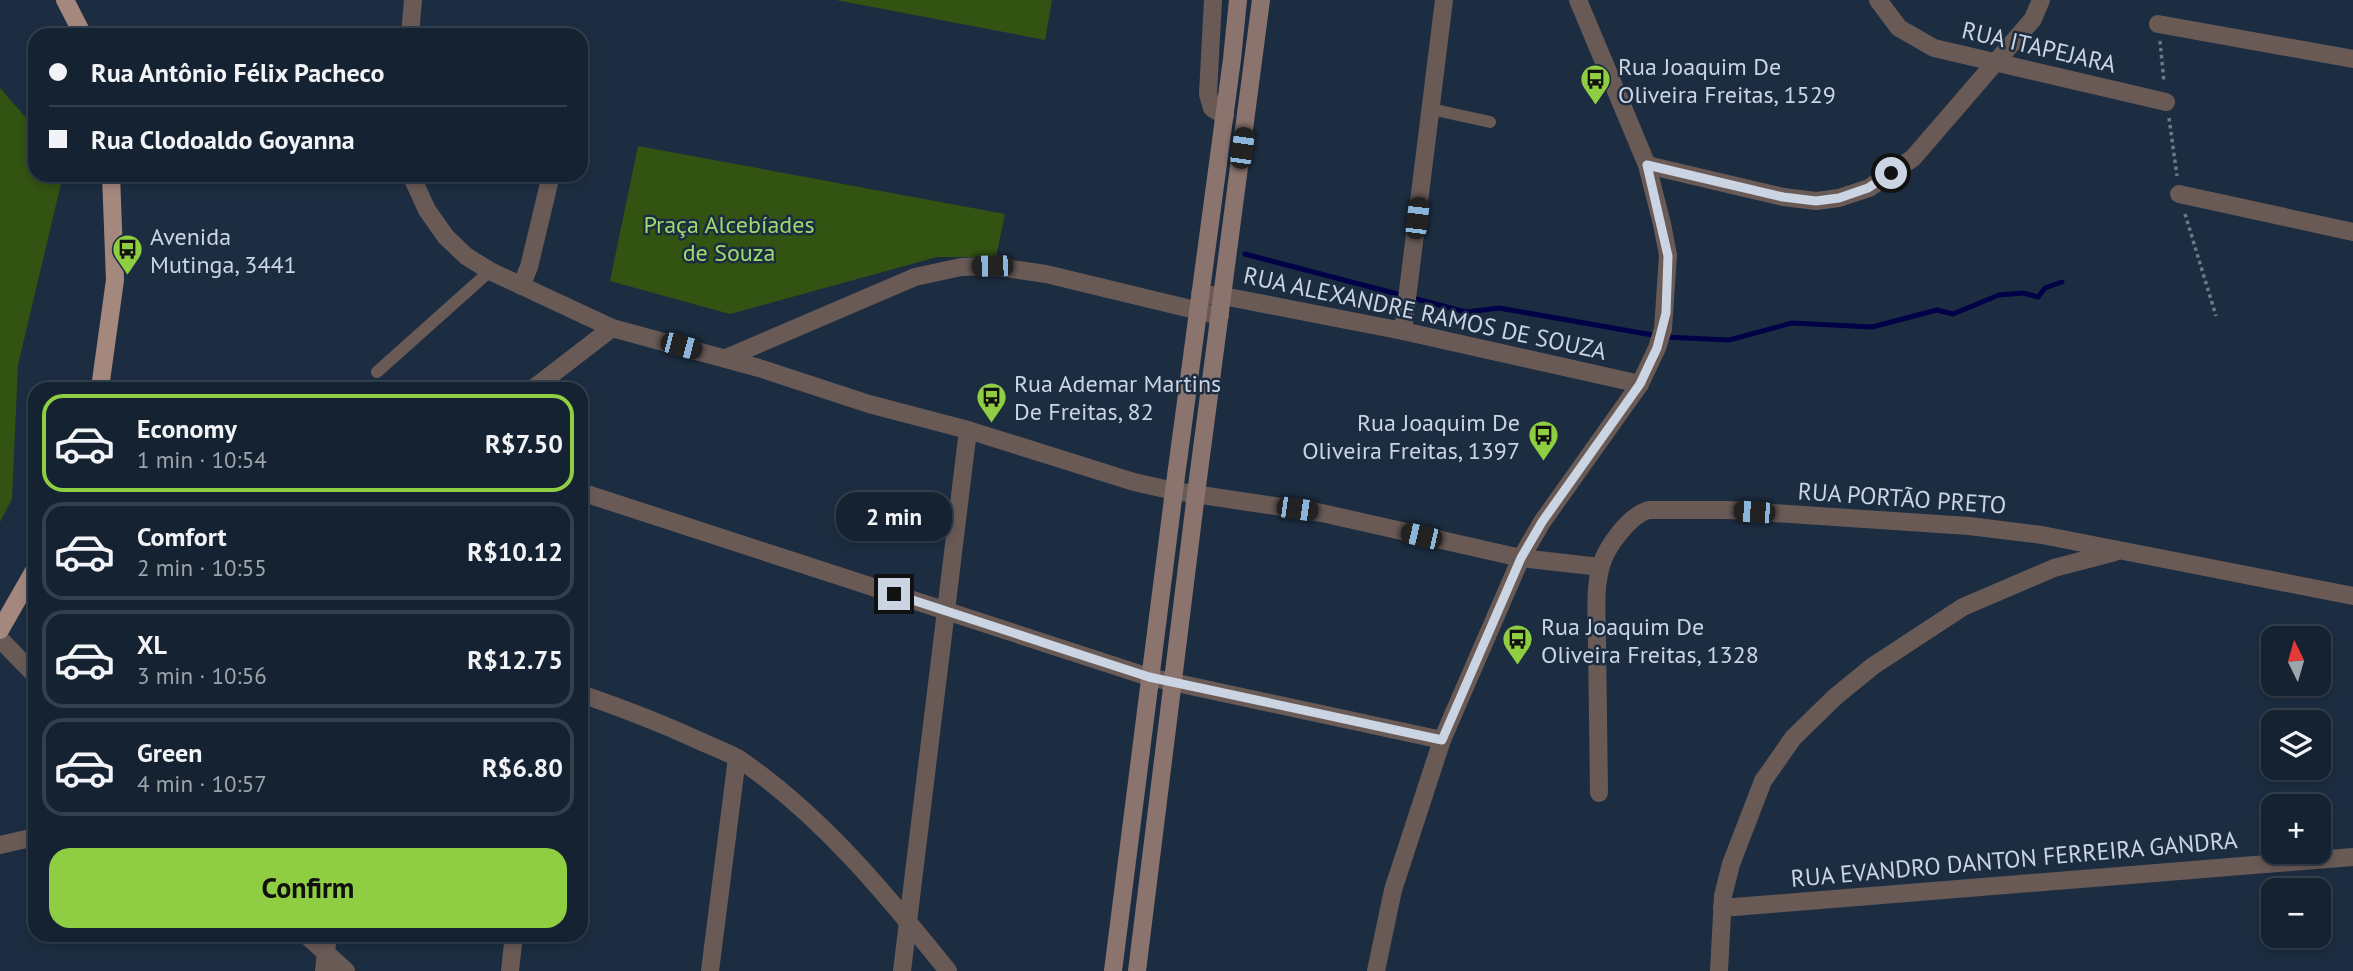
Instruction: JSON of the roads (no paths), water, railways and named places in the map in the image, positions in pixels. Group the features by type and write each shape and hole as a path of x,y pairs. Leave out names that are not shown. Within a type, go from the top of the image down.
{"main road":[{"path":"65,0 79,28"},
{"path":"1113,971 1238,0"},
{"path":"1137,971 1261,0"},
{"path":"101,382 115,280 111,182"},
{"path":"0,629 28,581"}],"street":[{"path":"411,28 413,0"},
{"path":"1213,0 1208,94 1212,108 1225,116"},
{"path":"1404,324 1444,0"},
{"path":"1376,971 1392,890 1442,740 1521,558 1542,522 1644,376 1660,339 1666,313 1668,256 1647,165 1578,0"},
{"name":"RUA ITAPEJARA","path":"1878,0 1899,28 1934,48 2166,102"},
{"path":"1647,165 1783,197 1816,201 1839,198 1868,188 1913,158 2033,19 2041,0"},
{"path":"2158,24 2353,59"},
{"path":"414,182 427,210 446,237 466,256 490,271 612,328 726,358 869,404 968,430 1134,482 1174,491 1322,513 1521,558 1600,567"},
{"path":"521,286 549,182"},
{"path":"2179,194 2353,232"},
{"path":"726,358 915,277 961,267 992,266 1046,274 1199,303 1220,316"},
{"name":"RUA ALEXANDRE RAMOS DE SOUZA","path":"1199,303 1223,296 1404,324 1644,376"},
{"path":"542,382 612,328"},
{"path":"759,368 769,339"},
{"path":"902,971 968,430"},
{"path":"588,494 1149,677 1442,740"},
{"name":"RUA PORTÃO PRETO","path":"1599,793 1597,608 1600,567 1627,524 1641,512 1648,510 1729,510 1969,526 2042,535 2353,596"},
{"path":"2042,535 2051,546 2054,568"},
{"path":"1718,971 1722,908 1731,864 1763,781 1793,738 1835,696 1873,666 1963,607 2054,568 2118,551"},
{"path":"0,639 28,668"},
{"path":"588,696 655,719 737,758 807,814 848,854 948,971"},
{"path":"710,971 737,758"},
{"path":"0,845 28,839"},
{"name":"RUA EVANDRO DANTON FERREIRA GANDRA","path":"1722,908 2353,857"},
{"path":"311,942 325,963 346,971"},
{"path":"325,963 327,942"},
{"path":"510,971 513,942"}],"lane":[{"path":"1431,109 1490,122"},
{"path":"377,372 490,271"}],"waterway":[{"path":"1245,254 1466,312 1499,308 1664,337 1729,340 1792,323 1872,327 1937,310 1953,314 1999,295 2023,293 2038,297 2045,288 2062,282"}],"place":[{"name":"Rua Joaquim De Oliveira Freitas, 1529","path":"1595,107"},
{"name":"Avenida Mutinga, 3441","path":"127,277"},
{"name":"Rua Ademar Martins De Freitas, 82","path":"991,424"},
{"name":"Rua Joaquim De Oliveira Freitas, 1397","path":"1543,463"},
{"name":"Rua Joaquim De Oliveira Freitas, 1328","path":"1518,667"}],"park label":[{"name":"Praça Alcebíades de Souza","path":"729,238"}]}
